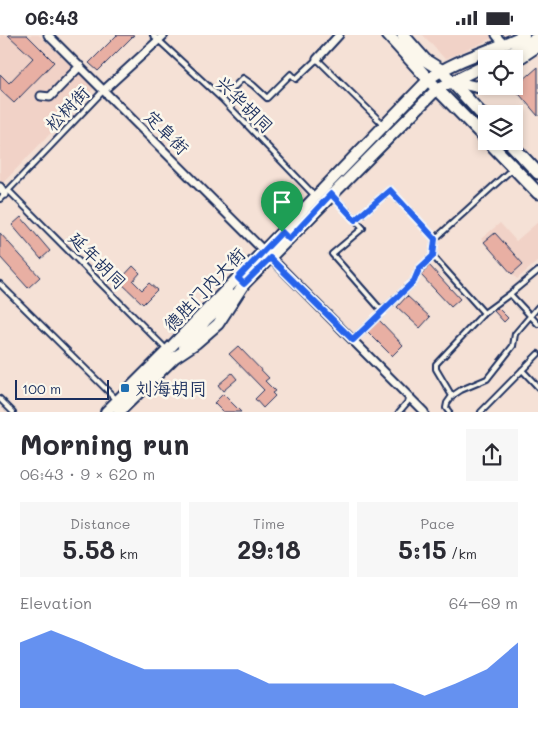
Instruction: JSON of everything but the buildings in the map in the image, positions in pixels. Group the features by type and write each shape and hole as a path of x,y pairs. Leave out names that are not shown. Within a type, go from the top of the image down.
{"main road":[{"path":"388,35 478,131"},
{"path":"403,35 425,59 441,70 478,110"},
{"path":"504,45 518,35"},
{"path":"504,45 524,35"},
{"path":"516,50 538,37"},
{"name":"德胜门内大街","path":"119,412 171,354 267,255 315,196 428,79 441,70 504,45"},
{"path":"523,57 538,46"},
{"name":"德胜门内大街","path":"285,235 331,194 437,89 478,69"},
{"path":"451,81 478,86"},
{"path":"497,150 538,193"},
{"path":"516,150 538,173"},
{"name":"德胜门内大街","path":"106,412 171,354 196,343 218,324 241,281"}],"street":[{"name":"定阜街","path":"48,35 424,412"},
{"path":"317,59 339,35"},
{"path":"496,35 504,45"},
{"name":"松树街","path":"104,91 158,37"},
{"path":"41,95 50,97 80,66"}],"lane":[{"name":"兴华胡同","path":"158,37 222,99 315,196"},
{"path":"222,99 242,79 253,85 267,98 291,74 296,79 317,59 384,125"},
{"name":"松树街","path":"3,192 104,91"},
{"path":"353,340 414,281 419,269 433,256 435,239 514,167"},
{"path":"355,220 390,190 435,239"},
{"name":"延年胡同","path":"3,192 171,354"},
{"path":"331,194 363,228 332,254 382,311"},
{"path":"433,256 484,313"},
{"path":"452,396 436,369 436,364 484,313 538,271"},
{"path":"0,284 118,401"},
{"path":"510,294 538,324"},
{"path":"450,412 446,408 452,396 460,390 487,379 513,346 515,334 538,307"},
{"path":"481,412 538,354"},
{"path":"522,370 538,387"},
{"path":"399,412 411,398"},
{"path":"0,399 13,412"}],"shaded area":[{"path":"0,35 39,35 94,88 0,186"},
{"path":"423,35 500,35 445,59"},
{"path":"538,222 538,261 517,279 481,239 500,223 516,241"}],"place":[{"name":"刘海胡同","path":"125,388"}],"route":[{"path":"390,190 435,239 433,256 419,269 414,281 353,340 270,258 244,284 238,278 282,232 289,239 331,194 355,220 390,190"}]}
